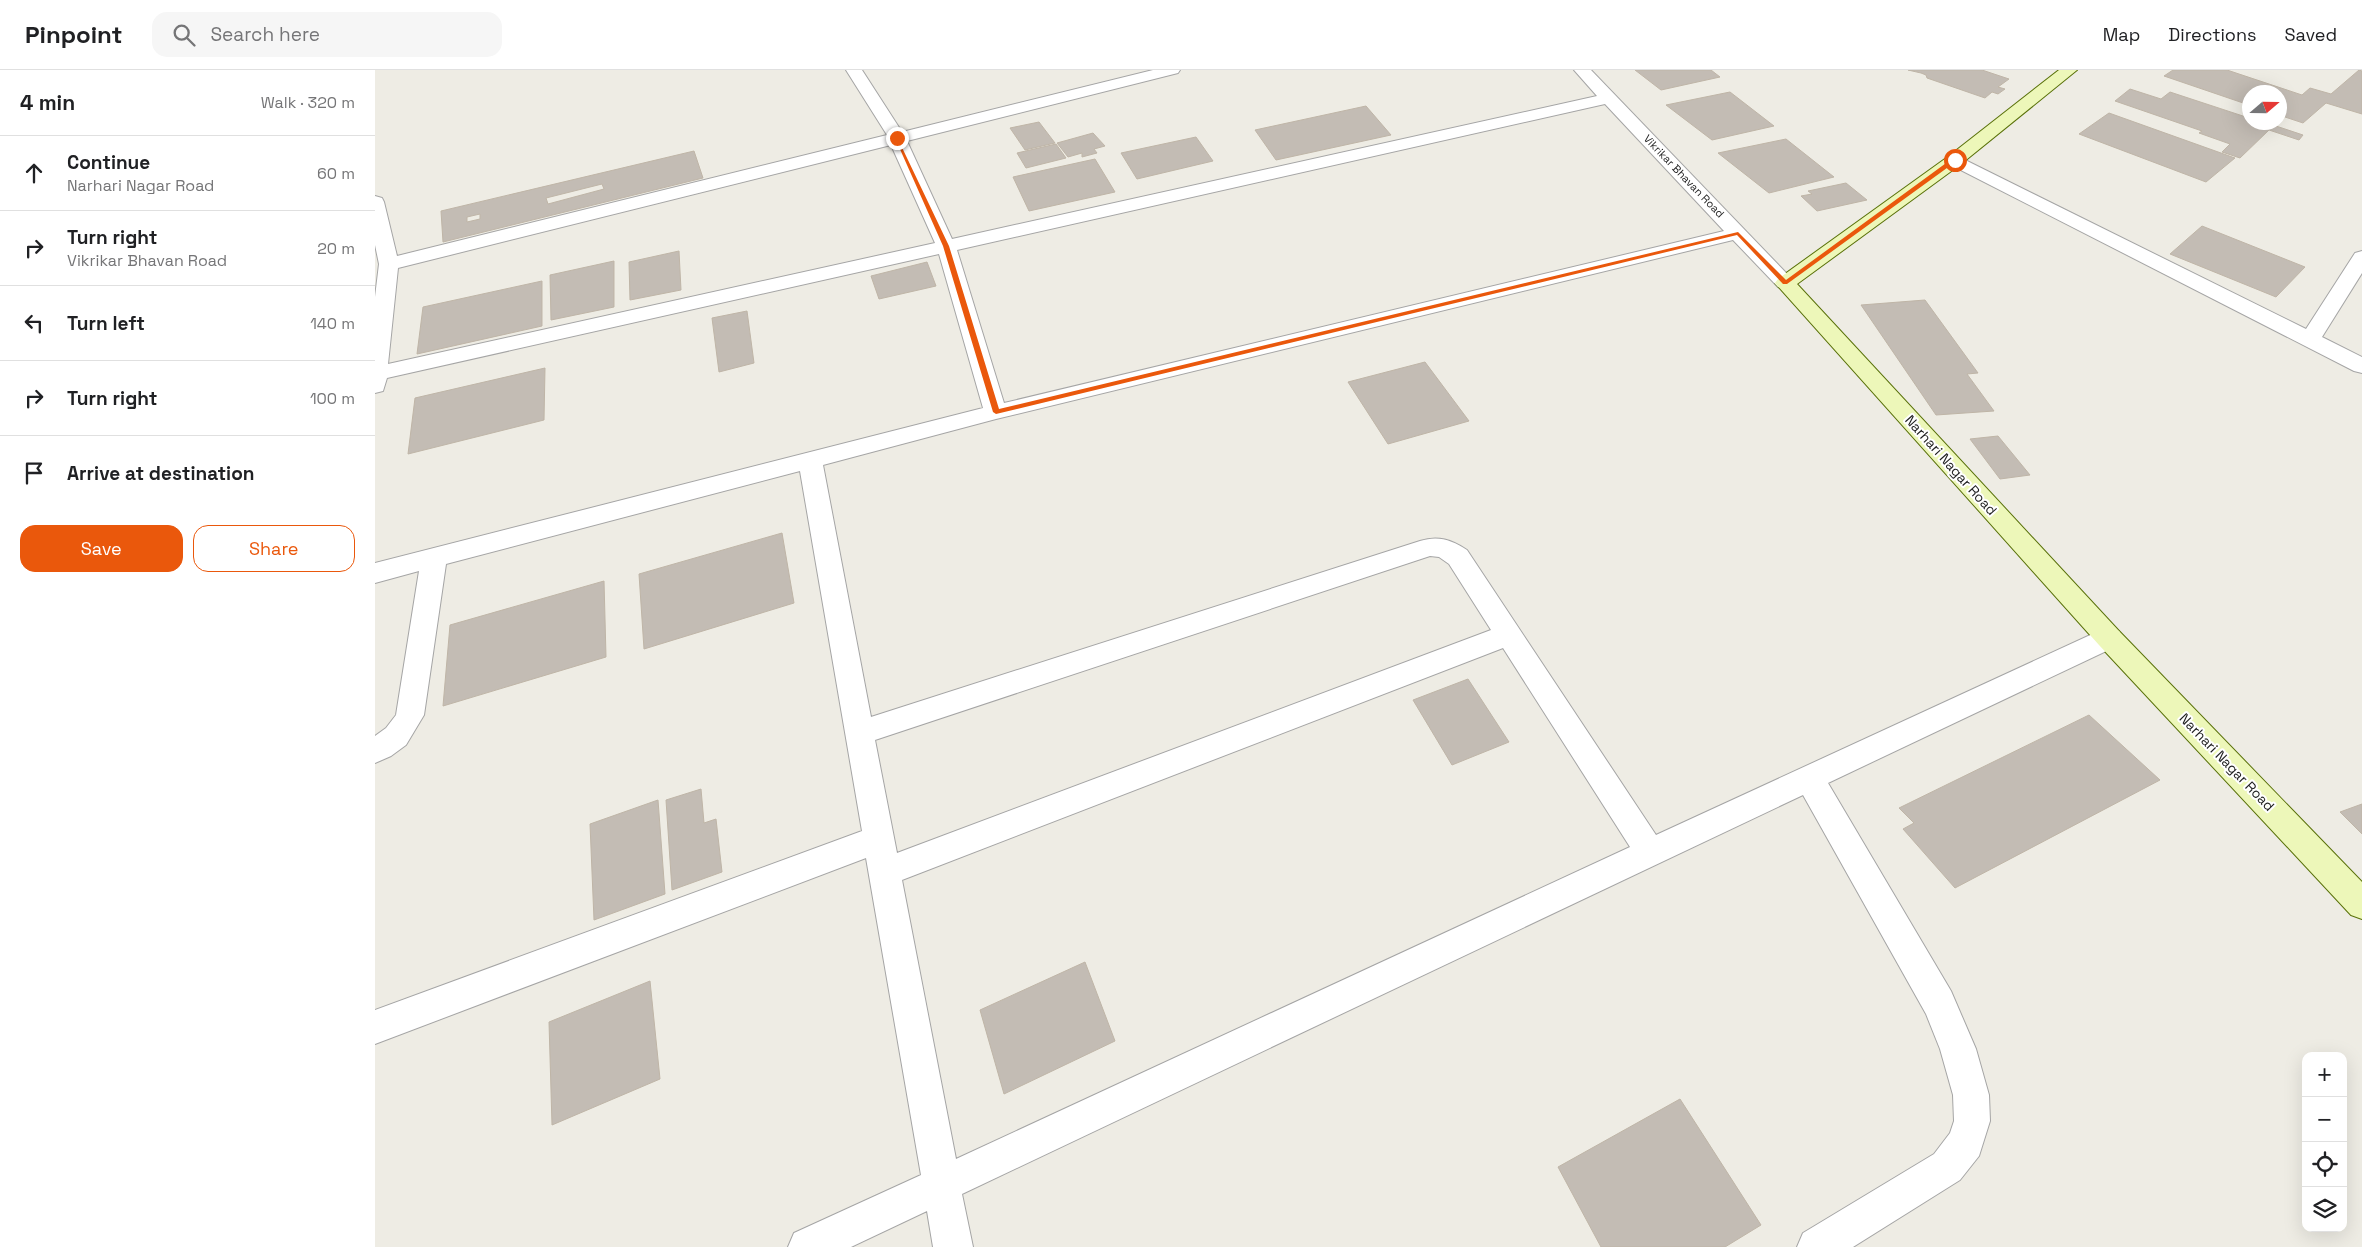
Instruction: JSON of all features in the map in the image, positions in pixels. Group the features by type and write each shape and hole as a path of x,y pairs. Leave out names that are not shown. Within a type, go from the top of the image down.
{"street":[{"path":"854,70 897,138 946,246 996,412"},
{"path":"389,264 1172,70"},
{"name":"Vikrikar Bhavan Road","path":"1582,70 1785,283"},
{"path":"1785,283 1955,160 2069,70"},
{"path":"375,202 389,264 376,378 946,246 1609,98"},
{"path":"1955,160 2362,366"},
{"path":"375,573 996,412 1738,233"},
{"path":"2310,340 2362,257"},
{"name":"Narhari Nagar Road","path":"1785,283 2109,638 2362,904"},
{"path":"810,461 953,1247"},
{"path":"860,733 1429,547 1445,548 1458,557 1650,852"},
{"path":"375,751 387,745 403,731 410,715 434,557"},
{"path":"885,872 1508,634"},
{"path":"807,1247 2109,638"},
{"path":"1809,778 1939,1003 1958,1049 1971,1095 1972,1121 1966,1144 1947,1167 1817,1247"},
{"path":"375,1027 879,839"}],"building":[{"path":"1635,70 1711,70 1720,77 1661,90"},
{"path":"1908,70 1982,70 2009,79 1998,87 2005,89 1998,94 1992,92 1985,98 1927,78 1926,75 1921,73"},
{"path":"2173,70 2227,70 2272,85 2242,85 2242,103 2164,76"},
{"path":"2359,70 2362,71 2362,114 2326,103 2303,123 2287,118 2287,90 2302,95 2310,88 2331,94"},
{"path":"2130,89 2161,99 2170,92 2242,116 2242,130 2269,130 2240,158 2222,152 2230,144 2199,133 2202,131 2115,101"},
{"path":"1730,92 1774,126 1712,140 1666,105"},
{"path":"1366,106 1391,135 1276,160 1255,130"},
{"path":"2109,113 2235,158 2206,182 2079,134"},
{"path":"1039,122 1055,143 1025,150 1010,128"},
{"path":"2269,130 2287,130 2303,135 2299,140"},
{"path":"1093,133 1105,146 1094,149 1097,153 1082,157 1082,153 1068,157 1057,143"},
{"path":"1196,137 1213,161 1137,179 1121,153"},
{"path":"1786,139 1834,177 1769,193 1718,153"},
{"path":"1056,144 1066,158 1026,168 1017,153"},
{"path":"694,151 703,178 443,242 441,211","holes":["602,184 604,189 548,204 546,198","480,214 480,219 467,222 467,217"]},
{"path":"1095,159 1115,192 1029,211 1013,177"},
{"path":"1846,183 1867,200 1817,211 1801,196 1812,194 1808,191"},
{"path":"2202,226 2305,267 2276,297 2170,254"},
{"path":"679,251 681,290 630,300 629,262"},
{"path":"614,261 614,307 551,320 550,275"},
{"path":"927,262 936,286 879,299 871,276"},
{"path":"542,281 542,326 417,354 423,307"},
{"path":"1925,300 1978,373 1967,374 1994,411 1936,415 1861,305"},
{"path":"747,311 754,363 719,372 712,318"},
{"path":"1425,362 1469,421 1388,444 1348,382"},
{"path":"545,368 544,420 408,454 415,398"},
{"path":"1998,436 2030,475 2000,479 1970,439"},
{"path":"782,533 794,603 644,649 639,574"},
{"path":"604,581 606,657 443,706 450,625"},
{"path":"1468,679 1509,742 1452,765 1413,700"},
{"path":"2089,715 2160,780 1955,888 1903,829 1914,823 1899,808"},
{"path":"701,789 704,823 716,819 722,872 672,890 666,800"},
{"path":"658,800 665,894 594,920 590,824"},
{"path":"2362,804 2362,834 2340,812"},
{"path":"1085,962 1115,1041 1004,1094 980,1010"},
{"path":"650,981 660,1079 552,1125 549,1022"},
{"path":"1680,1099 1761,1225 1725,1247 1601,1247 1558,1167"}],"route":[{"path":"897,138 946,246 996,412 1738,233 1785,283 1955,160"}]}
